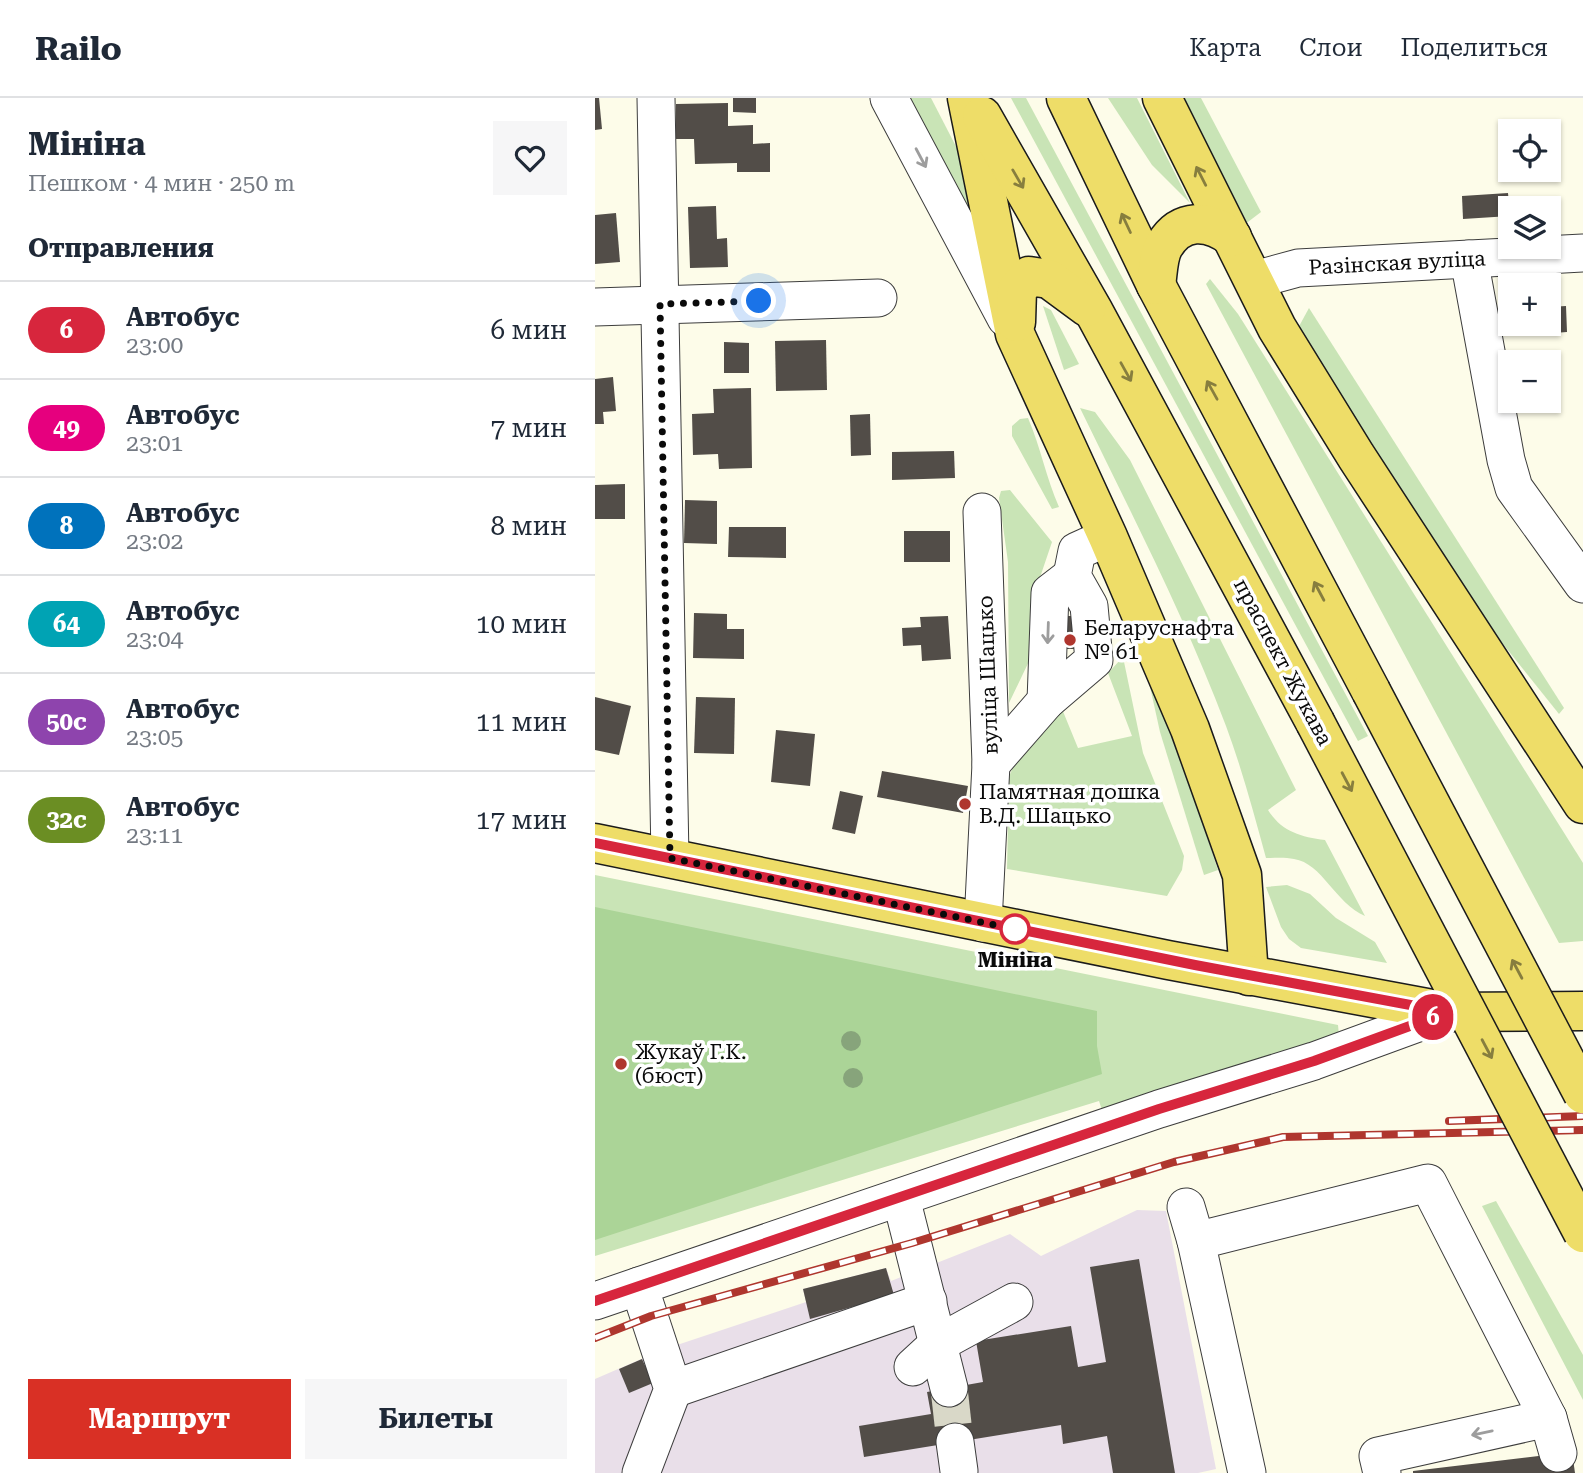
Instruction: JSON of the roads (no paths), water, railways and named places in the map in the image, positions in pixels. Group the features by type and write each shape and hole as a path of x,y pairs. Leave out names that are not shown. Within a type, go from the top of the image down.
{"main road":[{"path":"970,98 1015,334 1108,537 1190,729 1242,875 1249,976"},
{"name":"праспект Жукава","path":"970,98 1094,312 1315,722 1583,1233"},
{"path":"1066,98 1156,285 1583,1094"},
{"path":"1162,98 1277,328 1356,456 1583,804"},
{"path":"1156,285 1163,247 1177,232 1195,224 1215,224 1232,237"},
{"path":"1015,334 1017,290 1030,276 1049,279 1094,312"},
{"path":"595,843 1249,976 1448,1012 1583,1011"}],"street":[{"path":"656,98 670,858"},
{"path":"889,98 1015,334"},
{"name":"Разінская вуліца","path":"1254,280 1298,268 1583,253"},
{"path":"1469,260 1506,460 1514,488 1583,584"},
{"path":"595,307 878,298"},
{"name":"вуліца Шацько","path":"982,512 991,764 983,923"},
{"path":"991,764 1046,701 1050,593 1072,576 1077,551 1108,537"},
{"path":"595,1301 1159,1109 1314,1061 1448,1012"},
{"path":"1196,1241 1428,1183 1553,1436 1378,1456 1382,1473"},
{"path":"901,1198 927,1301 926,1355 949,1388"},
{"path":"1186,1207 1196,1241 1247,1473"},
{"path":"639,1286 673,1389 641,1473"},
{"path":"673,1389 927,1301"},
{"path":"926,1355 1014,1302"}],"tunnel":[{"path":"949,1388 955,1442"}],"railway":[{"path":"1449,1121 1583,1116"},
{"path":"595,1338 651,1316 912,1243 1174,1162 1283,1137 1583,1130"}],"place":[{"name":"Беларуснафта № 61","path":"1070,640"},
{"name":"Памятная дошка В.Д. Шацько","path":"965,804"},
{"name":"Мініна","path":"1015,929"},
{"name":"Жукаў Г.К. (бюст)","path":"621,1064"}]}
